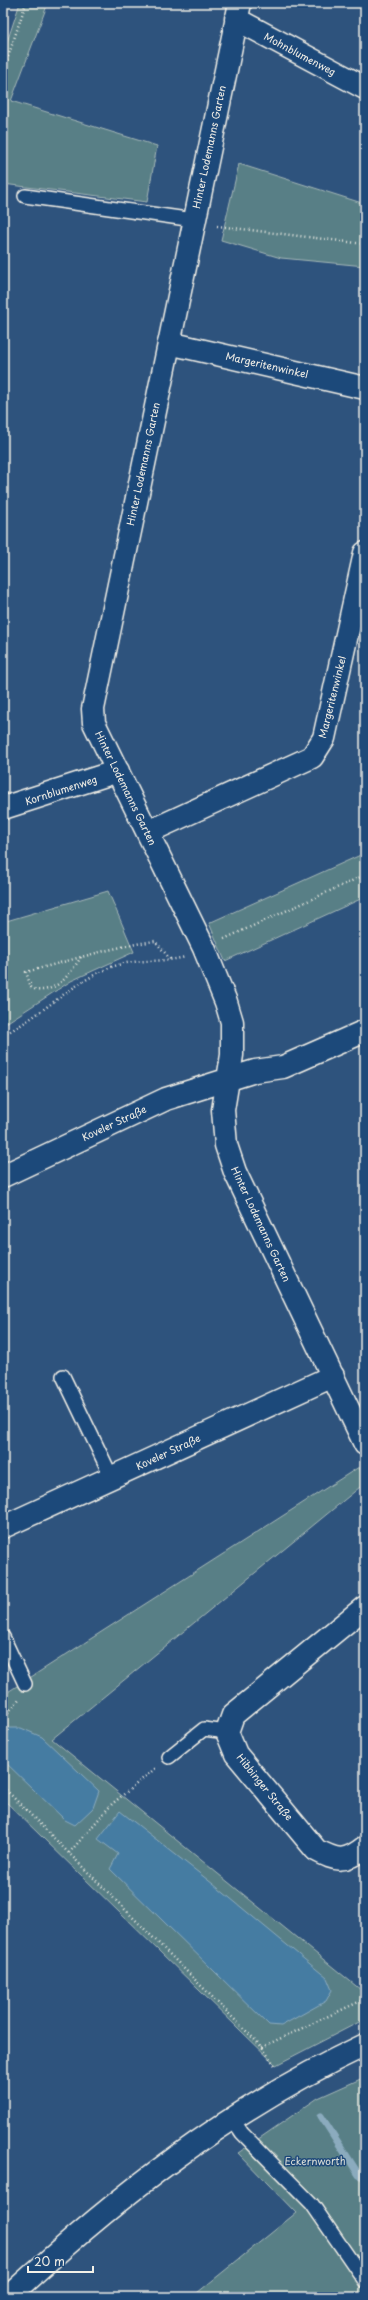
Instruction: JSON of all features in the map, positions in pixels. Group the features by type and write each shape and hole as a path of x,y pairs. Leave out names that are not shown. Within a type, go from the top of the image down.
{"street":[{"name":"Mohnblumenweg","path":"238,11 365,88"},
{"name":"Hinter Lodemanns Garten","path":"238,11 93,709 94,723 204,948 226,1002 232,1022 232,1055 222,1110 226,1146 235,1172 365,1444"},
{"name":"Margeritenwinkel","path":"169,343 365,388"},
{"name":"Margeritenwinkel","path":"148,832 312,757 324,738 365,553"},
{"name":"Kornblumenweg","path":"3,808 118,771"},
{"name":"Koveler Straße","path":"3,1176 166,1099 255,1072 283,1067 365,1031"},
{"name":"Koveler Straße","path":"3,1527 333,1376"},
{"path":"227,1732 233,1715 365,1607"},
{"name":"Hibbinger Straße","path":"227,1732 236,1754 316,1850 333,1859 351,1858 365,1847"},
{"path":"8,2297 114,2203 172,2159 232,2118 286,2085 365,2045"}],"lane":[{"path":"25,196 194,220"},
{"path":"64,1376 112,1478"},
{"path":"3,1637 25,1684"},
{"path":"169,1757 204,1729 227,1732"},
{"path":"232,2118 242,2133 312,2204 365,2282"}],"path":[{"path":"3,72 26,3"},
{"path":"3,206 5,194"},
{"path":"215,226 365,244"},
{"path":"222,940 365,875"},
{"path":"81,958 67,977 51,988 36,990 31,987 26,972 131,944 154,942 171,960"},
{"path":"3,1035 55,1002 77,983 110,968 134,960 171,960 187,956"},
{"path":"3,1719 25,1693 25,1684"},
{"path":"69,1853 112,1804 169,1757"},
{"path":"3,1787 262,2047 274,2062 286,2085"},
{"path":"262,2047 365,1999"}],"green space":[{"path":"20,3 48,3 11,101 157,146 147,202 3,184 3,54"},
{"path":"239,164 365,204 365,266 281,258 221,240"},
{"path":"365,853 365,897 225,961 209,923"},
{"path":"108,891 134,952 71,981 3,1025 3,922"},
{"path":"359,1467 365,1483 52,1739 361,1990 365,1988 365,2019 276,2065 3,1799 3,1695"},
{"name":"Eckernworth","path":"365,2077 365,2297 192,2297 296,2213 238,2153 318,2098"}],"water":[{"path":"3,1728 21,1728 42,1737 99,1791 93,1808 75,1825 65,1820 3,1760"},
{"path":"120,1811 213,1884 327,1978 332,1990 326,2001 281,2026 269,2025 110,1869 118,1854 98,1839"}],"waterway":[{"path":"321,2116 359,2175 365,2178"}]}
